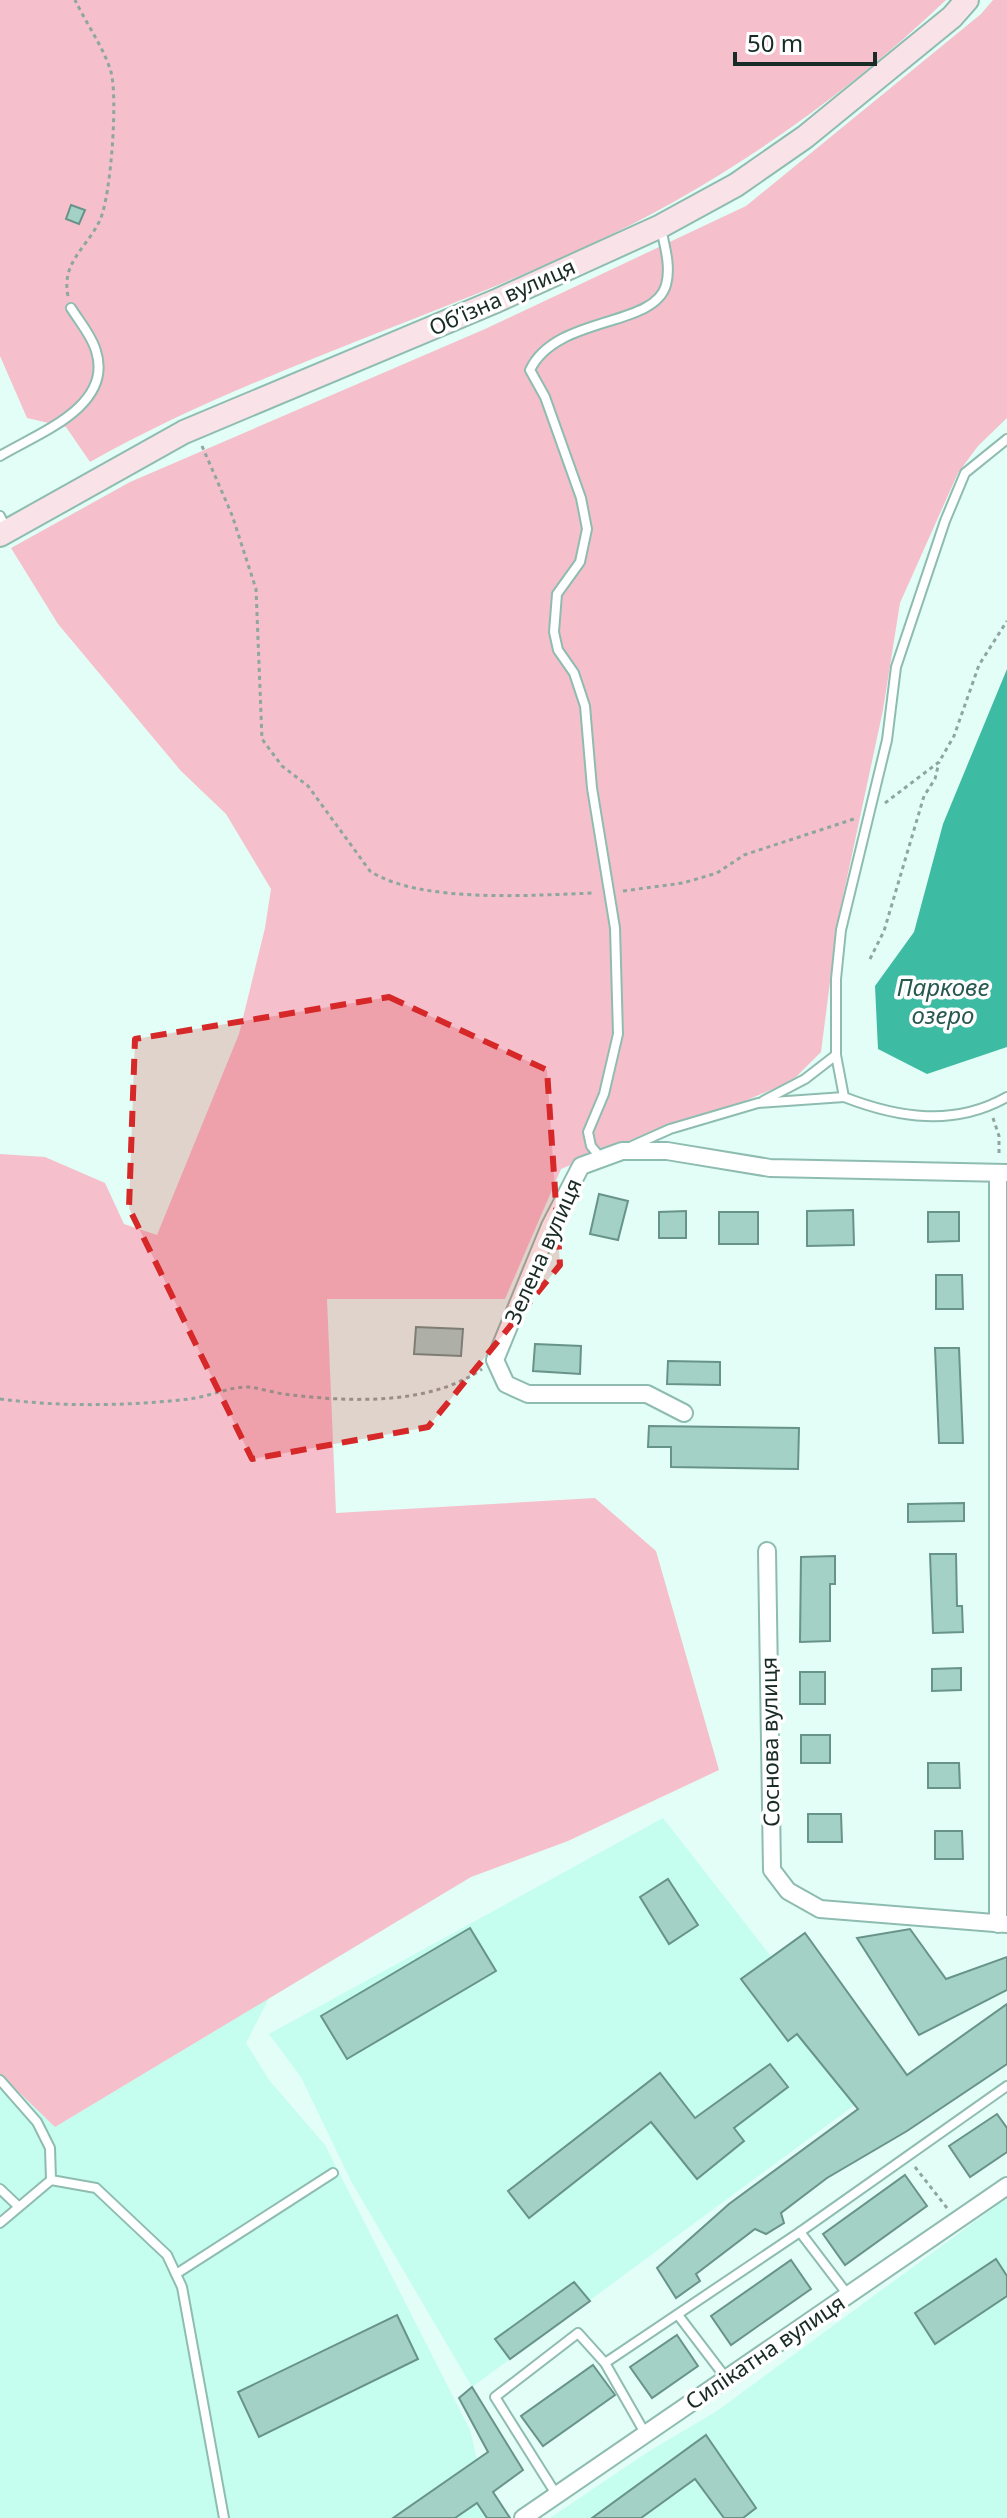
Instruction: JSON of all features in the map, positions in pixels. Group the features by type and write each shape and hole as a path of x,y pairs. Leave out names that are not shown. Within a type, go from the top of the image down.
{"main road":[{"name":"Об’їзна вулиця","path":"3,527 194,428 496,301 661,226 736,185 805,137 952,17 967,0"}],"street":[{"name":"Зелена вулиця","path":"495,1360 550,1226 581,1166 602,1158 622,1151 667,1151 770,1168 1003,1173"},
{"path":"1003,1173 1003,1924"},
{"path":"495,1360 506,1384 528,1394 647,1394 684,1413"},
{"name":"Соснова вулиця","path":"767,1551 772,1870 788,1891 820,1909 1003,1924"},
{"name":"Силікатна вулиця","path":"523,2518 1007,2186"}],"lane":[{"path":"602,1158 591,1146 588,1132 604,1094 618,1034 615,928 592,788 585,706 574,673 558,650 554,632 557,594 580,562 587,529 581,498 545,397 530,370 537,356 555,340 630,315 654,302 666,288 668,268 661,226"},
{"path":"0,456 50,432 84,400 93,384 99,370 96,349 71,308"},
{"path":"844,1097 836,1055 836,979 841,930 887,740 896,667 945,521 965,473 1007,439"},
{"path":"622,1151 670,1129 758,1103 805,1079 836,1055"},
{"path":"758,1103 844,1097 905,1116 940,1118 989,1107 1007,1097"},
{"path":"0,2080 37,2122 50,2148 51,2180"},
{"path":"605,2363 800,2232 1007,2086"},
{"path":"176,2274 333,2173"},
{"path":"0,2223 51,2180 96,2188 167,2255 182,2287 224,2518"},
{"path":"0,2189 18,2206"},
{"path":"800,2232 848,2295"},
{"path":"678,2315 726,2378"},
{"path":"556,2494 495,2397 578,2333 605,2363 645,2433"}],"path":[{"path":"71,308 65,280 70,263 101,219 113,144 111,73 75,0"},
{"path":"194,428 232,515 256,589 262,739 282,766 308,786 344,831 365,865 380,878 417,889 532,895 609,892 683,883 717,873 752,852 871,813 939,762"},
{"path":"870,959 884,931 924,796 954,736 979,665 1007,621"},
{"path":"989,1107 999,1136 1003,1173"},
{"path":"0,1399 66,1404 144,1403 210,1397 248,1387 315,1398 374,1398 440,1387 472,1376 495,1360"},
{"path":"907,2156 956,2221"}],"highlighted area":[{"path":"389,997 547,1070 560,1265 428,1427 252,1459 129,1208 135,1039"}],"shaded area":[{"path":"0,0 946,0 820,107 681,198 583,248 521,275 210,402 90,462 66,427 27,418 0,356"},
{"path":"993,0 1007,0 1007,418 978,446 958,473 900,603 883,710 838,920 821,1052 796,1077 780,1086 740,1103 657,1129 561,1169 505,1299 327,1299 336,1513 595,1498 656,1551 719,1770 568,1841 471,1877 55,2127 0,2074 0,1154 45,1157 105,1183 124,1224 157,1235 239,1034 265,928 271,889 226,814 181,771 58,624 11,548 130,482 485,329 746,206 981,14"},
{"path":"663,1818 875,2090 472,2387 351,2181 301,2077 269,2034"},
{"path":"269,1998 246,2043 269,2080 325,2145 470,2430 491,2518 0,2518 0,2074 55,2127"},
{"path":"1007,2198 1007,2518 550,2518 648,2452 717,2411"}],"water":[{"name":"Паркове озеро","path":"1007,669 1007,1047 927,1074 878,1049 875,986 914,932 943,824"}],"building":[{"path":"71,205 85,210 79,224 66,219"},
{"path":"599,1194 628,1201 618,1240 590,1234"},
{"path":"853,1210 854,1245 807,1246 807,1211"},
{"path":"686,1211 686,1238 659,1238 659,1212"},
{"path":"719,1212 758,1212 758,1244 719,1244"},
{"path":"928,1212 959,1212 959,1241 928,1242"},
{"path":"936,1275 962,1275 963,1309 936,1309"},
{"path":"416,1327 463,1329 461,1356 414,1354"},
{"path":"535,1344 581,1346 580,1374 533,1371"},
{"path":"935,1348 959,1348 963,1443 939,1443"},
{"path":"668,1361 720,1362 720,1385 667,1384"},
{"path":"649,1426 799,1428 798,1469 671,1467 671,1447 648,1447"},
{"path":"964,1503 964,1521 908,1522 908,1504"},
{"path":"930,1554 956,1554 957,1606 962,1606 963,1632 933,1633"},
{"path":"835,1556 835,1584 830,1584 830,1641 800,1642 801,1557"},
{"path":"961,1668 961,1690 932,1691 932,1669"},
{"path":"800,1672 825,1672 825,1704 800,1704"},
{"path":"801,1735 830,1735 830,1763 801,1763"},
{"path":"928,1763 959,1763 960,1788 928,1788"},
{"path":"808,1814 841,1814 842,1842 808,1842"},
{"path":"935,1831 962,1831 963,1859 935,1859"},
{"path":"668,1879 698,1925 669,1944 640,1897"},
{"path":"470,1928 496,1971 347,2059 321,2016"},
{"path":"910,1929 946,1979 1007,1957 1007,1990 919,2035 857,1938"},
{"path":"805,1933 907,2075 1007,2004 1007,2064 907,2131 827,2178 781,2213 784,2223 766,2234 755,2229 696,2274 700,2281 676,2298 657,2268 729,2204 858,2109 797,2034 788,2041 741,1979"},
{"path":"770,2064 788,2087 734,2128 744,2141 697,2179 651,2122 529,2218 508,2191 660,2073 695,2118"},
{"path":"997,2114 1007,2128 1007,2152 970,2177 949,2146"},
{"path":"905,2175 927,2206 845,2265 823,2234"},
{"path":"996,2259 1007,2276 1007,2296 935,2344 915,2313"},
{"path":"791,2260 811,2289 731,2345 711,2316"},
{"path":"574,2282 590,2301 510,2359 495,2339"},
{"path":"397,2315 418,2359 259,2437 238,2392"},
{"path":"677,2335 698,2366 652,2398 630,2367"},
{"path":"593,2365 615,2395 543,2446 521,2416"},
{"path":"472,2387 523,2470 493,2492 510,2518 487,2518 477,2503 455,2518 393,2518 488,2452 459,2398"},
{"path":"706,2435 756,2508 743,2518 724,2518 695,2479 641,2518 592,2518"}]}
